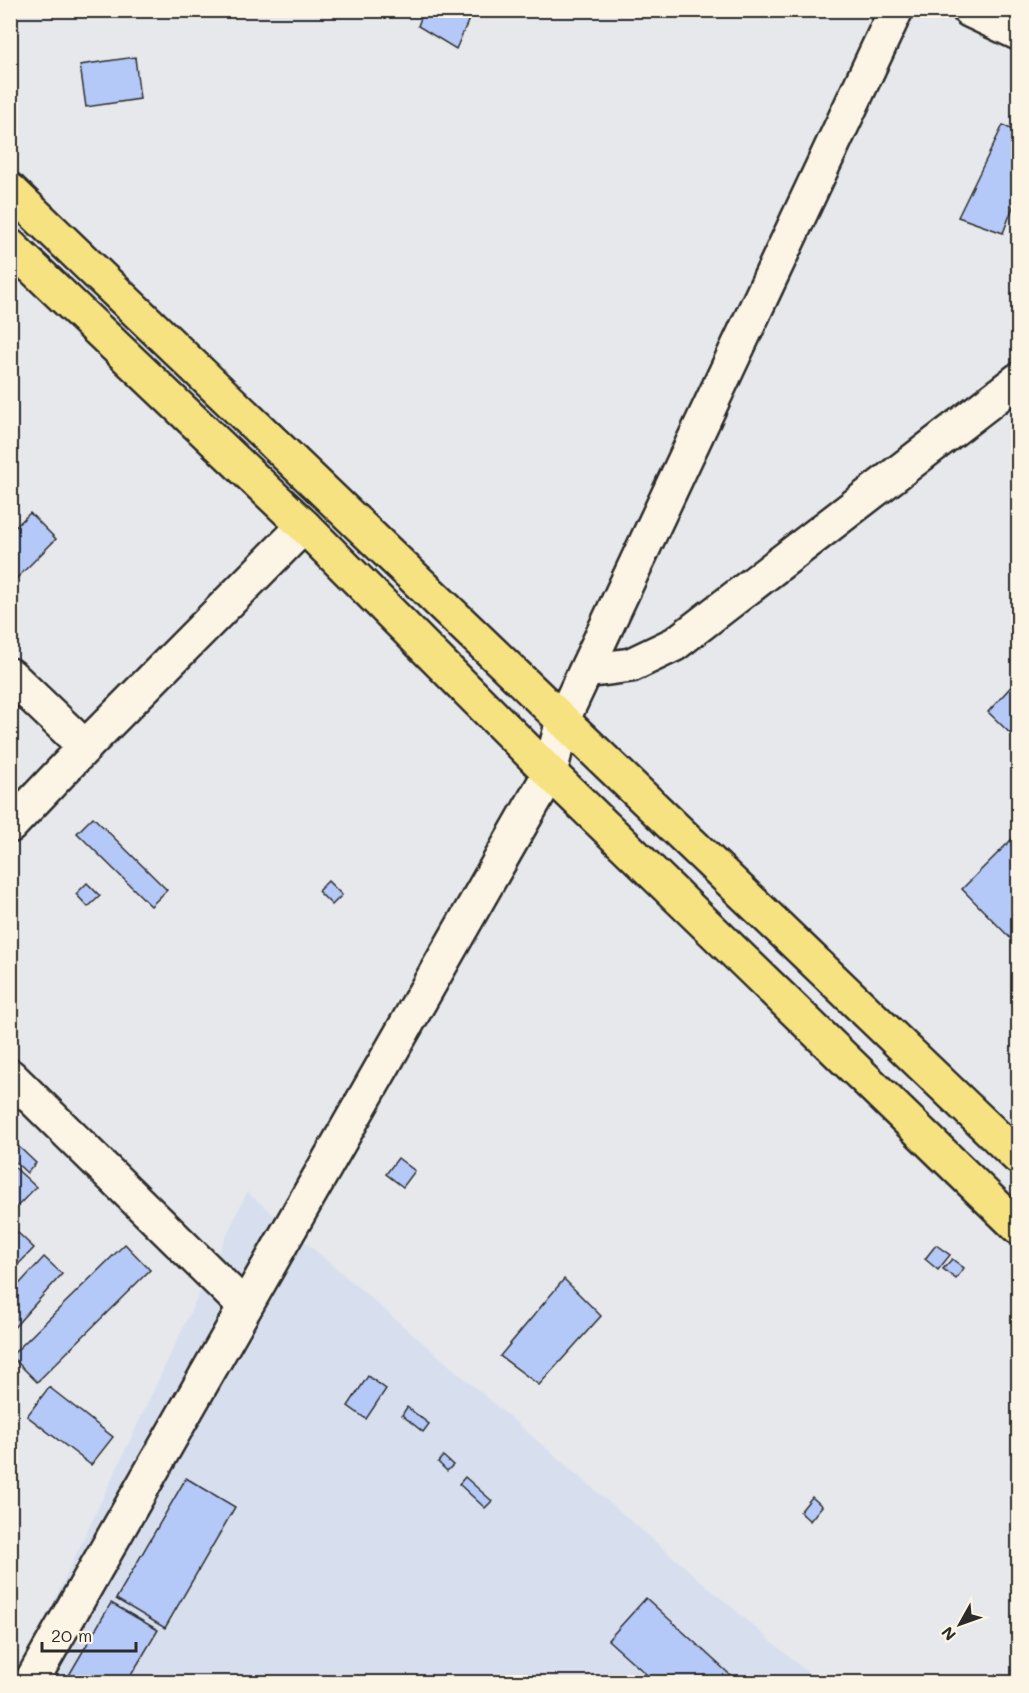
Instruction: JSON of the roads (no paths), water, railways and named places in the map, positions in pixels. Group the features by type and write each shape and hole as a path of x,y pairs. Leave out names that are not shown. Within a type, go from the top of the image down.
{"main road":[{"path":"10,190 1018,1157"},
{"path":"10,246 304,526 550,773 1018,1227"}],"street":[{"path":"31,1683 550,773 563,719 896,10"},
{"path":"969,10 1018,33"},
{"path":"586,671 631,666 675,644 1018,380"},
{"path":"10,826 304,526"},
{"path":"10,675 85,747"},
{"path":"10,1076 245,1307"}]}
